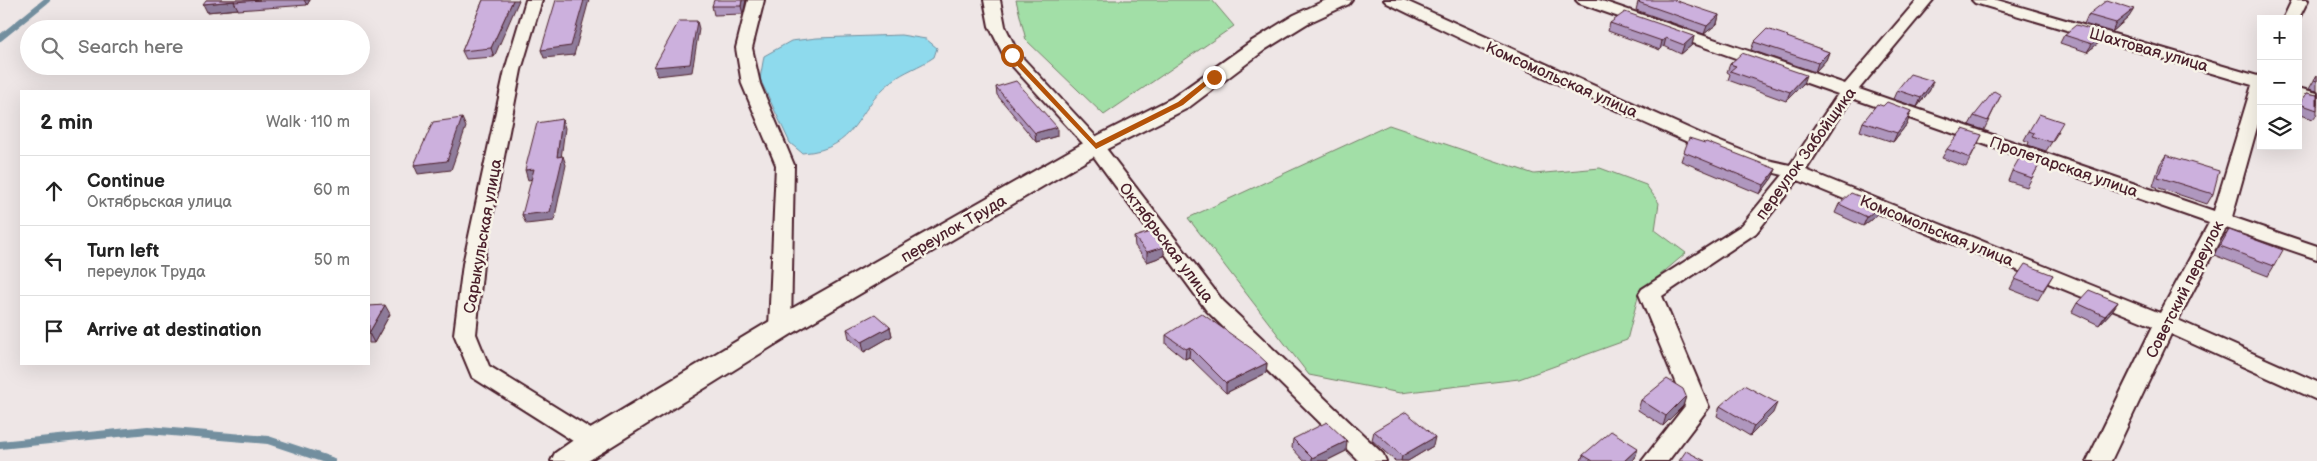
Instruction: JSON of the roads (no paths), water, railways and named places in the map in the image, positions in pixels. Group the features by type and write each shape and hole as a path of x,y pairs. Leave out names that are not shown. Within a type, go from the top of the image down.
{"street":[{"name":"Сарыкульская улица","path":"534,0 513,70 473,264 465,334 480,371 593,442"},
{"path":"756,0 744,48 751,84 785,164 780,328"},
{"name":"Октябрьская улица","path":"992,0 997,26 1012,55 1096,146 1215,306 1374,461"},
{"name":"переулок Труда","path":"566,461 593,442 780,328 1096,146 1180,103 1259,45 1301,19 1342,0"},
{"name":"Комсомольская улица","path":"1392,0 1508,56 1719,148 1768,168 1795,172 2165,323 2317,392"},
{"name":"Пролетарская улица","path":"1584,0 2317,253"},
{"name":"переулок Забойщика","path":"1654,461 1697,408 1650,294 1749,229 1795,172 1848,92 1925,0"},
{"name":"Шахтовая улица","path":"1980,0 2257,81"},
{"path":"2293,15 2300,0"},
{"path":"2302,95 2317,99"},
{"name":"Советский переулок","path":"2099,461 2165,323 2221,219 2257,96"}],"water":[{"path":"901,35 926,39 937,48 934,57 891,82 879,93 854,127 835,144 821,150 802,153 790,143 760,79 764,56 791,41 817,38"}],"waterway":[{"path":"22,20 47,0"},
{"path":"0,38 20,22"},
{"path":"0,445 148,430 268,440 331,461"}]}
